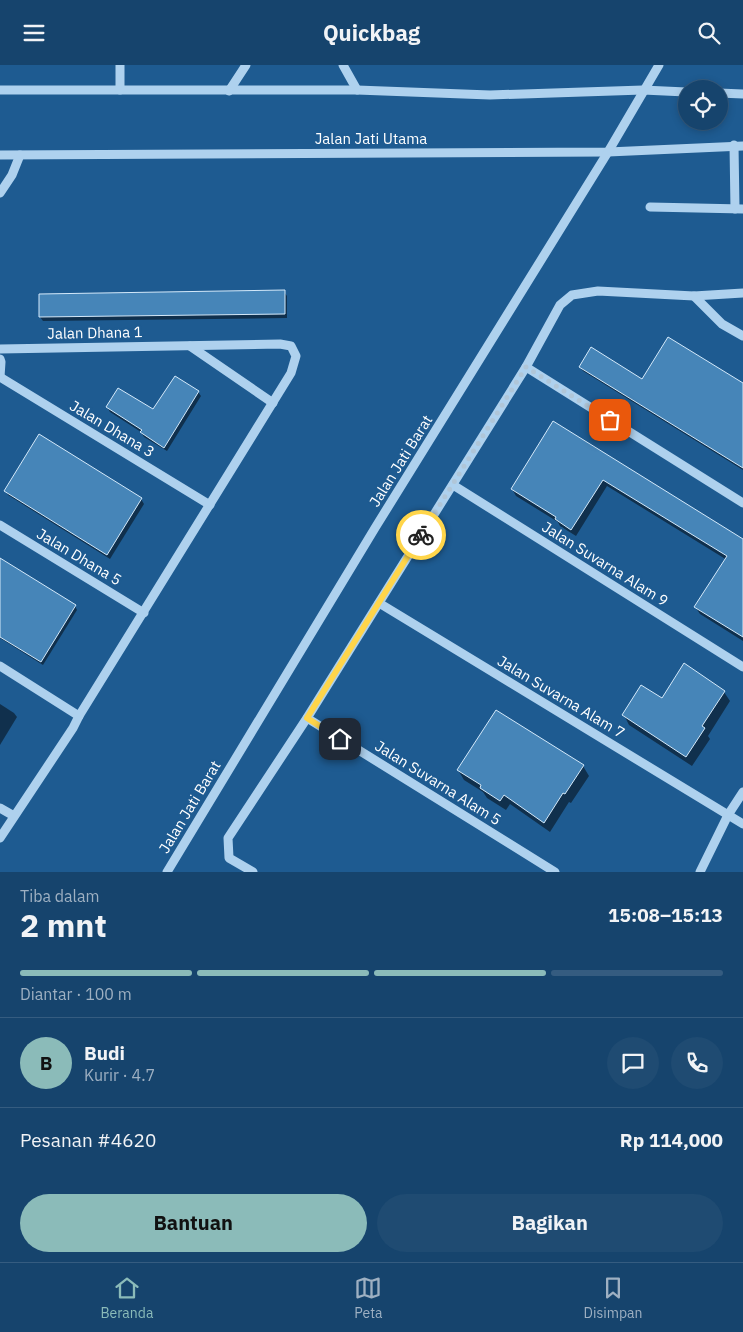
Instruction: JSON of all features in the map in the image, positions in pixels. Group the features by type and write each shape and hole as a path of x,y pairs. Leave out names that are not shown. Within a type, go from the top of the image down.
{"street":[{"path":"120,65 120,89"},
{"path":"229,91 246,65"},
{"path":"343,65 357,90"},
{"name":"Jalan Jati Barat","path":"167,872 375,528 608,152 659,65"},
{"path":"0,90 357,90 490,95 643,90 678,92"},
{"path":"728,93 743,94"},
{"path":"650,207 739,209 738,146"},
{"name":"Jalan Jati Utama","path":"0,155 608,152 738,146"},
{"path":"0,193 12,175 20,155"},
{"path":"253,872 230,858 228,838 307,718 453,485 526,367 560,305 572,295 598,291 694,296 743,293"},
{"path":"694,296 722,324 743,336"},
{"name":"Jalan Dhana 1","path":"0,349 280,344 291,346 296,356 291,373 273,403"},
{"path":"0,838 74,729 79,717 273,403 190,345"},
{"path":"0,359 0,377"},
{"path":"526,367 743,503"},
{"name":"Jalan Dhana 3","path":"0,377 210,505"},
{"name":"Jalan Suvarna Alam 9","path":"453,485 743,667"},
{"name":"Jalan Dhana 5","path":"0,525 144,613"},
{"name":"Jalan Suvarna Alam 7","path":"379,603 743,824"},
{"path":"0,666 79,717"},
{"name":"Jalan Suvarna Alam 5","path":"307,718 555,872"},
{"path":"700,872 728,815 743,792"},
{"path":"0,808 14,816"}],"building":[{"path":"285,290 285,314 39,317 39,294"},
{"path":"668,337 743,383 743,468 579,367 591,347 642,379"},
{"path":"175,376 199,391 164,448 140,432 142,430 106,407 118,388 153,409"},
{"path":"553,421 743,539 743,637 694,607 727,556 603,480 571,530 555,519 556,517 511,489"},
{"path":"39,434 142,498 107,555 4,491"},
{"path":"0,558 76,605 41,662 0,637"},
{"path":"684,663 725,691 702,726 705,728 686,757 622,715 641,685 662,698"},
{"path":"496,710 584,765 544,823 504,795 500,801 480,788 481,785 457,770"}],"way so far":[{"path":"421,535 526,367 610,420"}],"route":[{"path":"340,739 307,718 421,535"}]}
